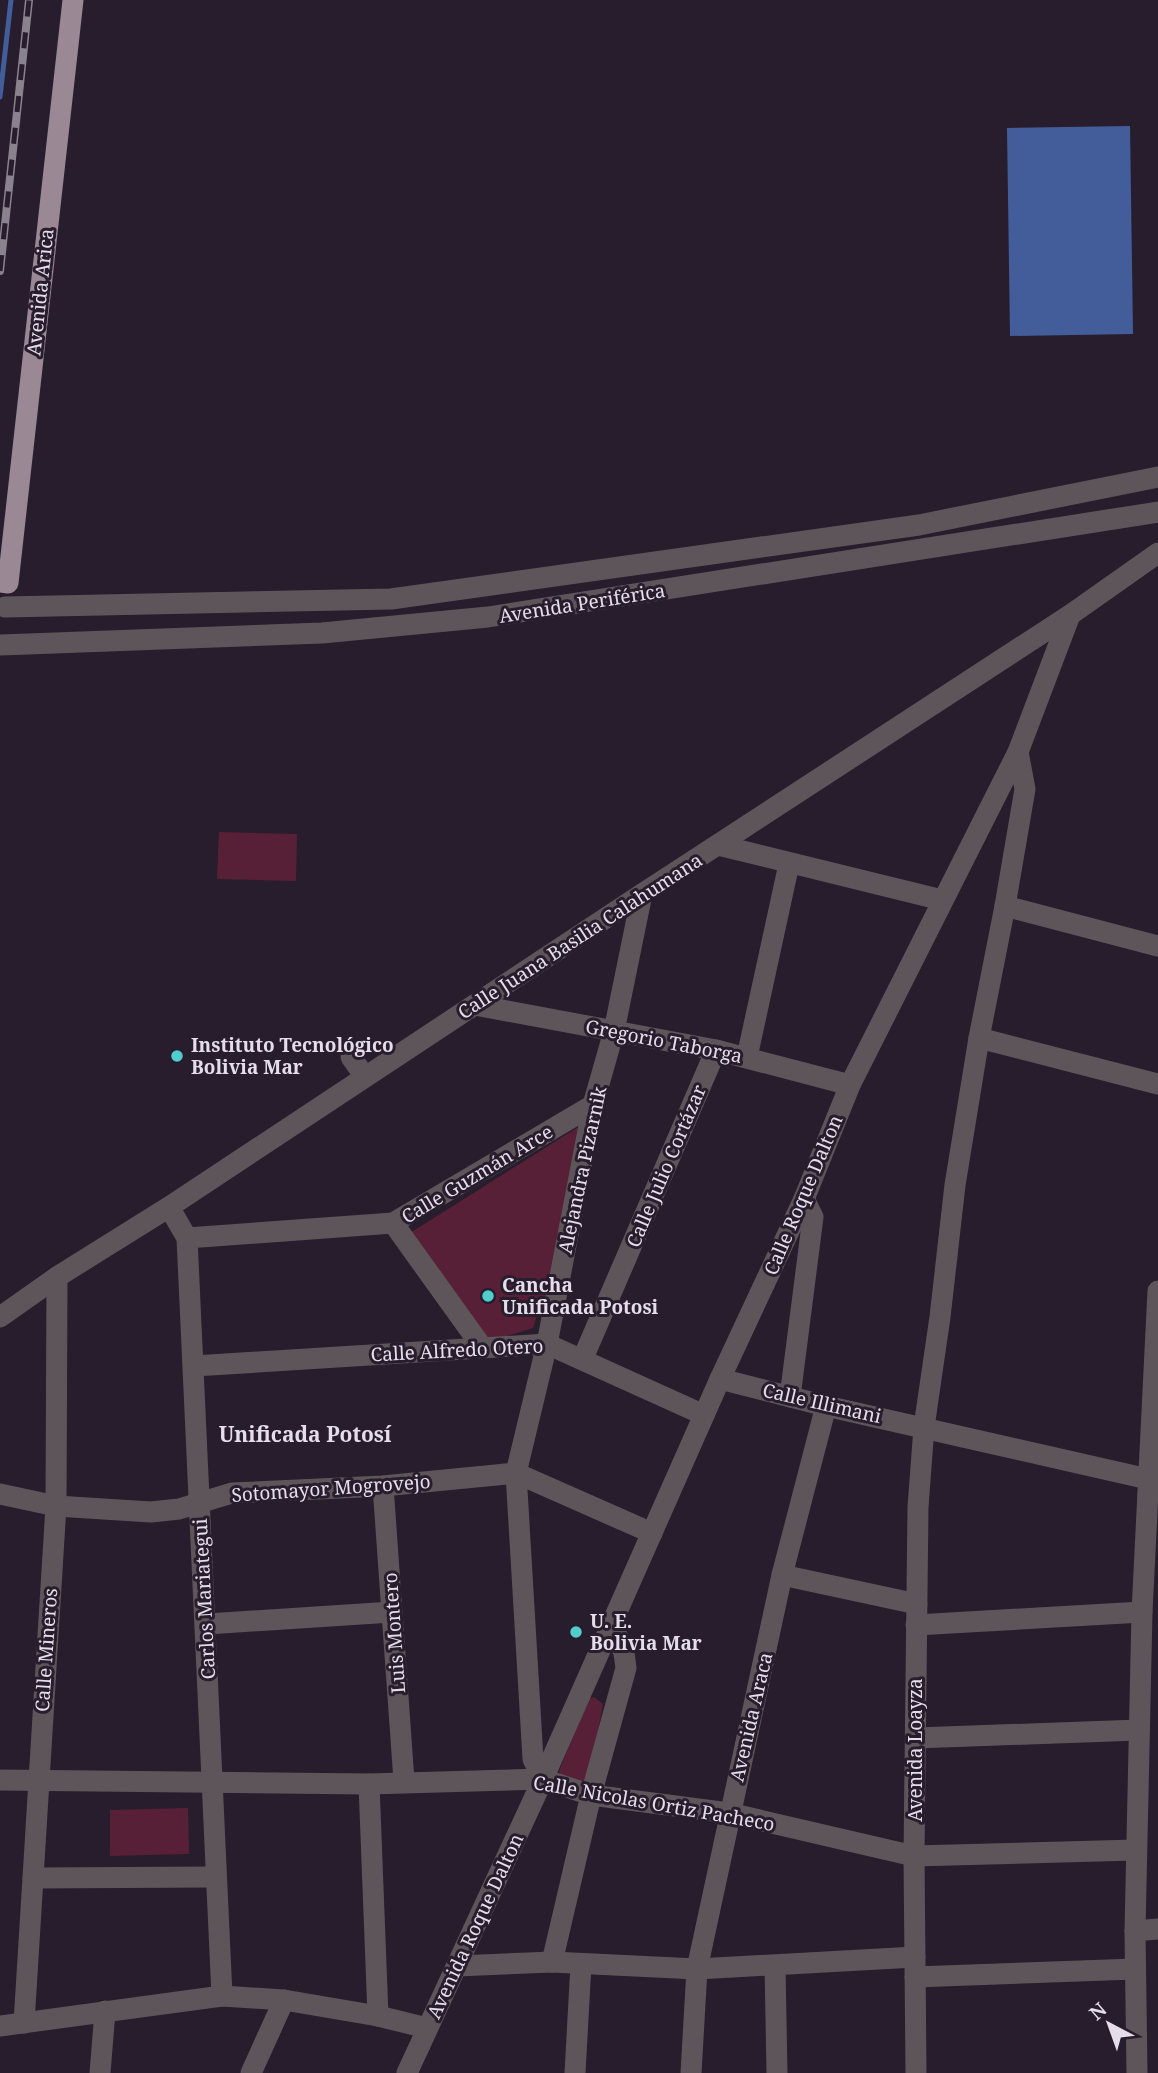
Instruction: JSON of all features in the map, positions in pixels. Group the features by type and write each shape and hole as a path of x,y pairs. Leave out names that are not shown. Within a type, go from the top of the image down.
{"main road":[{"name":"Avenida Arica","path":"4,583 73,0"}],"street":[{"name":"Avenida Periférica","path":"5,607 391,599 919,524 1158,477"},
{"name":"Avenida Periférica","path":"1,645 322,633 488,617 1158,512"},
{"name":"Calle Juana Basilia Calahumana","path":"0,1317 1070,615 1158,553"},
{"path":"0,652 5,607 4,583"},
{"name":"Calle Roque Dalton","path":"543,1779 720,1379 804,1199 850,1085 1018,752 1070,615"},
{"name":"Avenida Loayza","path":"916,2073 916,1614 918,1507 924,1427 955,1185 1025,789 1018,752"},
{"path":"718,845 942,900"},
{"path":"747,1057 789,864"},
{"name":"Alejandra Pizarnik","path":"543,1779 533,1759 516,1473 547,1343 593,1105 614,1031 642,894"},
{"path":"1005,906 1158,946"},
{"name":"Gregorio Taborga","path":"475,1005 716,1050 850,1085"},
{"path":"979,1038 1158,1084"},
{"name":"Calle Julio Cortázar","path":"583,1358 716,1050"},
{"path":"351,1057 365,1077"},
{"name":"Calle Guzmán Arce","path":"187,1238 393,1223 593,1105"},
{"path":"790,1396 813,1217 804,1199"},
{"name":"Carlos Mariategui","path":"169,1208 187,1238 222,1996"},
{"path":"393,1223 482,1347"},
{"name":"Calle Mineros","path":"24,2023 56,1506 57,1278"},
{"path":"1137,2073 1136,1850 1148,1767 1139,1730 1142,1612 1153,1479 1158,1291"},
{"name":"Calle Alfredo Otero","path":"194,1366 547,1343 704,1415"},
{"name":"Calle Illimani","path":"720,1379 1153,1479"},
{"name":"Avenida Araca","path":"691,2073 698,1969 782,1575 826,1405"},
{"name":"Sotomayor Mogrovejo","path":"0,1494 56,1506 151,1512 180,1509 232,1493 383,1486 516,1473 652,1533"},
{"name":"Luis Montero","path":"383,1486 404,1781"},
{"path":"782,1575 916,1614 1142,1612"},
{"path":"206,1625 392,1612"},
{"path":"552,1962 626,1668 624,1653 612,1623"},
{"path":"916,1738 1139,1730"},
{"name":"Calle Nicolas Ortiz Pacheco","path":"0,1780 369,1784 543,1779 592,1795 730,1813 914,1856 1136,1850"},
{"name":"Avenida Roque Dalton","path":"407,2073 543,1779"},
{"path":"369,1784 378,2016"},
{"path":"33,1878 215,1877"},
{"path":"1135,1931 1158,1929"},
{"path":"457,1966 552,1962 698,1969 775,1966 1135,1969"},
{"path":"575,2073 582,1964"},
{"path":"775,1966 777,2073"},
{"path":"0,2026 222,1996 284,2000 378,2016 427,2028"},
{"path":"251,2073 284,2000"},
{"path":"100,2073 105,2011"}],"shaded area":[{"path":"219,832 297,834 296,881 217,879"},
{"path":"580,1126 555,1295 538,1312 533,1328 484,1343 410,1233"},
{"path":"594,1697 603,1704 589,1780 585,1783 561,1778 559,1771 589,1699"},
{"path":"188,1808 189,1854 110,1856 110,1810"}],"water":[{"path":"1130,126 1133,334 1010,336 1007,128"}],"waterway":[{"path":"0,97 11,0"}],"railway":[{"path":"0,271 29,0"}],"place":[{"name":"Instituto Tecnológico Bolivia Mar","path":"177,1056"},
{"name":"Cancha Unificada Potosi","path":"488,1296"},
{"name":"U. E. Bolivia Mar","path":"576,1632"}],"district":[{"name":"Unificada Potosí","path":"305,1435"}]}
